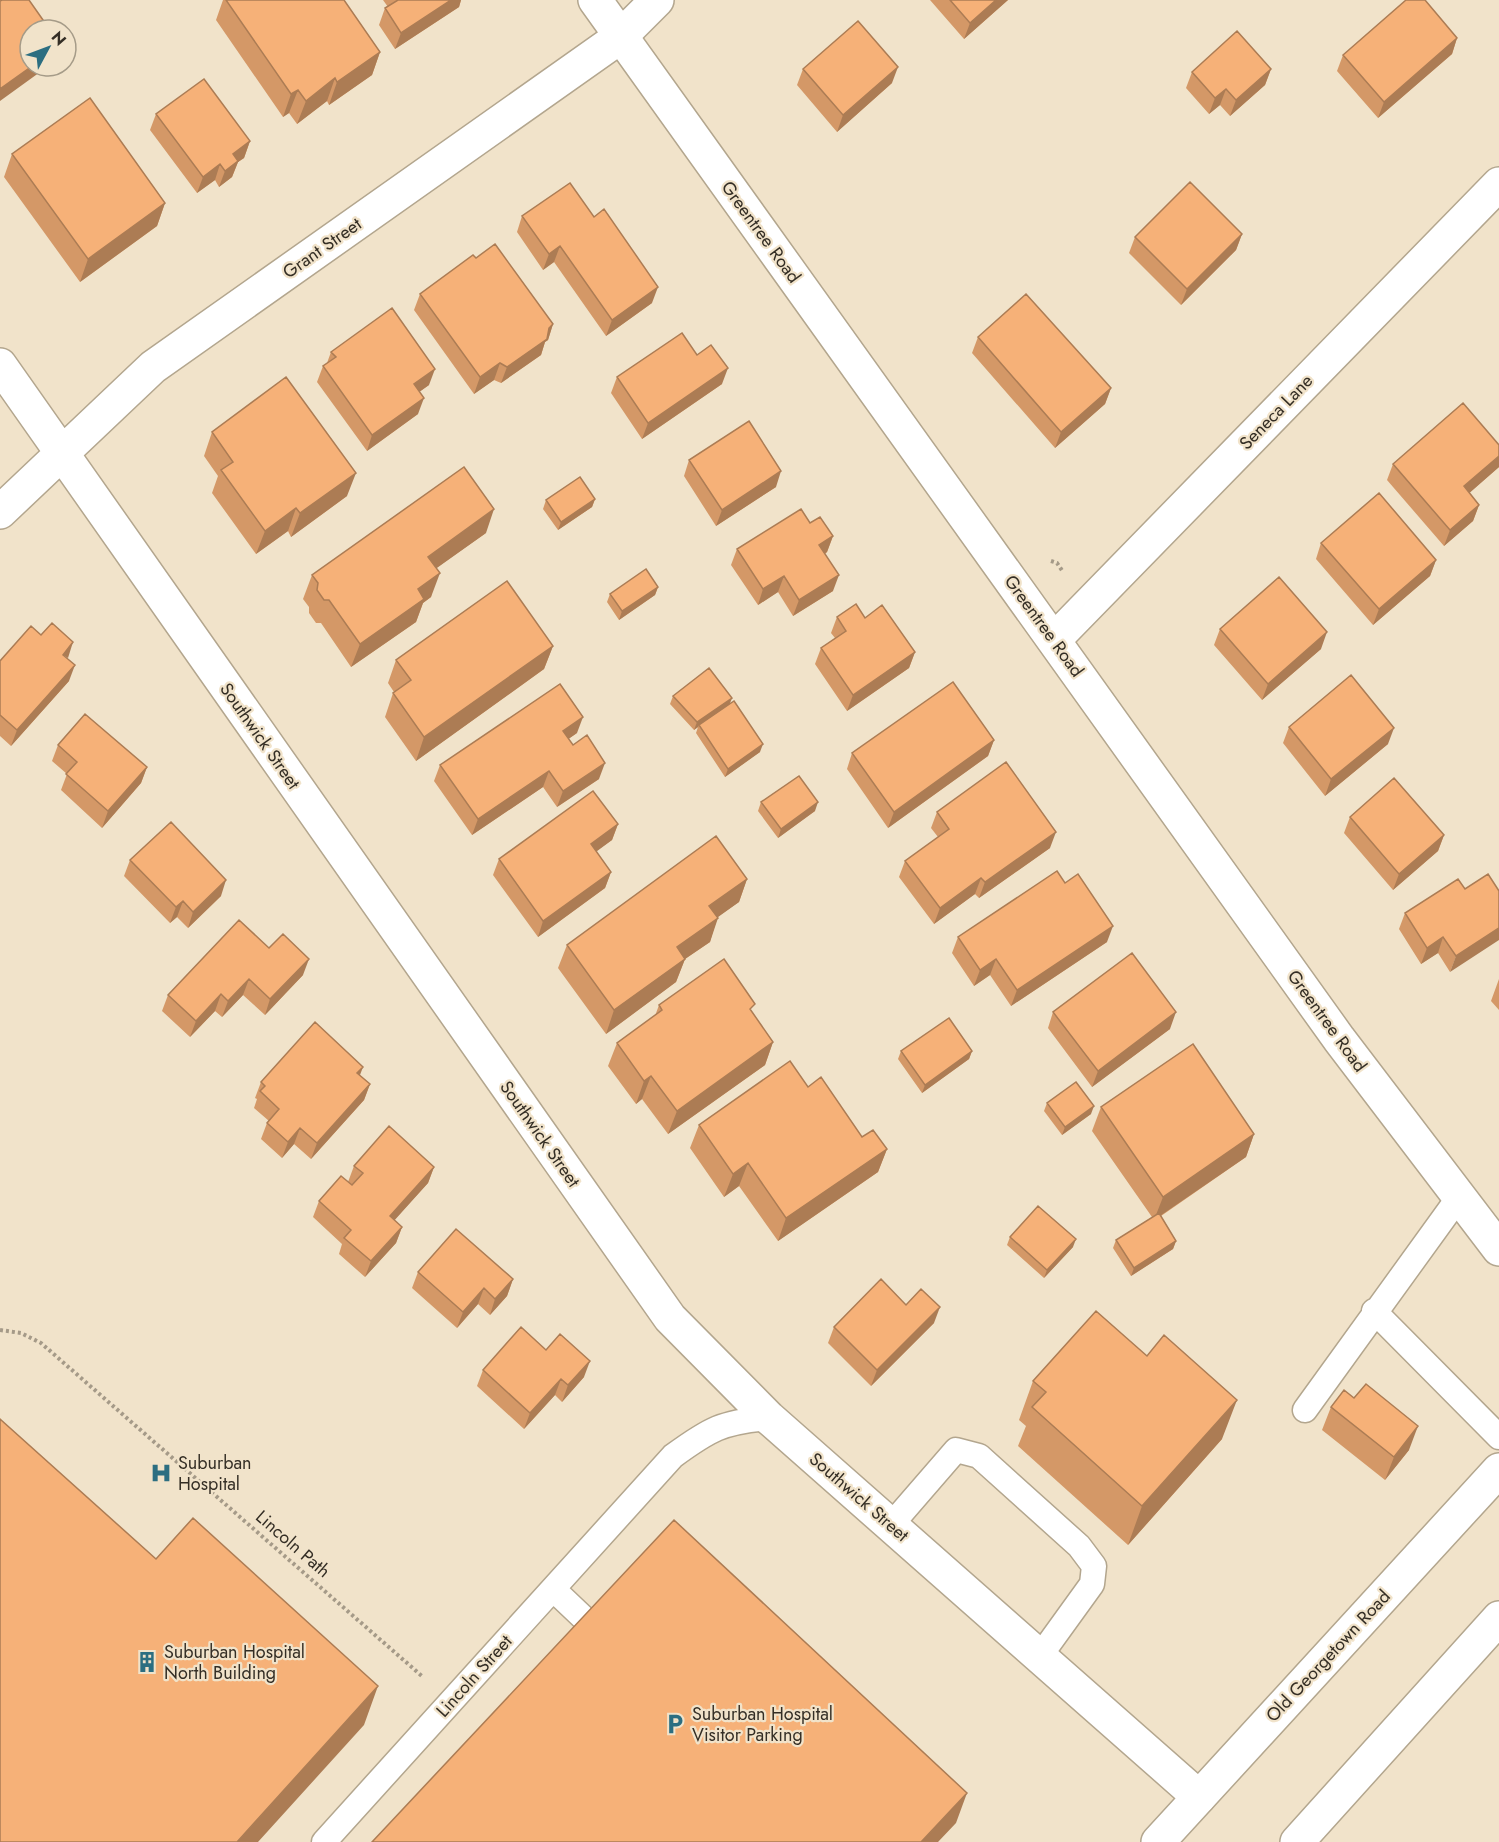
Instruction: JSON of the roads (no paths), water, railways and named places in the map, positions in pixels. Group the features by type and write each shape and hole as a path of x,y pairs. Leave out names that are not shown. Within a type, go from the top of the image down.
{"street":[{"name":"Greentree Road","path":"595,0 1338,1039 1499,1249"},
{"name":"Grant Street","path":"0,512 153,367 621,37 657,0"},
{"name":"Seneca Lane","path":"1054,640 1499,184"},
{"name":"Southwick Street","path":"0,365 670,1318 769,1418 1199,1797"},
{"name":"Old Georgetown Road","path":"1158,1842 1499,1470"},
{"path":"1297,1842 1499,1618"}],"lane":[{"path":"1305,1410 1374,1311 1459,1197"},
{"path":"1374,1311 1499,1437"},
{"name":"Lincoln Street","path":"324,1842 673,1456 709,1430 736,1421 769,1418"},
{"path":"891,1525 956,1450 979,1456 1079,1546 1094,1566 1092,1584 1040,1656"},
{"path":"553,1589 592,1626"}],"place":[{"name":"Suburban Hospital","path":"161,1473"},
{"name":"Suburban Hospital North Building","path":"147,1662"},
{"name":"Suburban Hospital Visitor Parking","path":"675,1724"}]}
